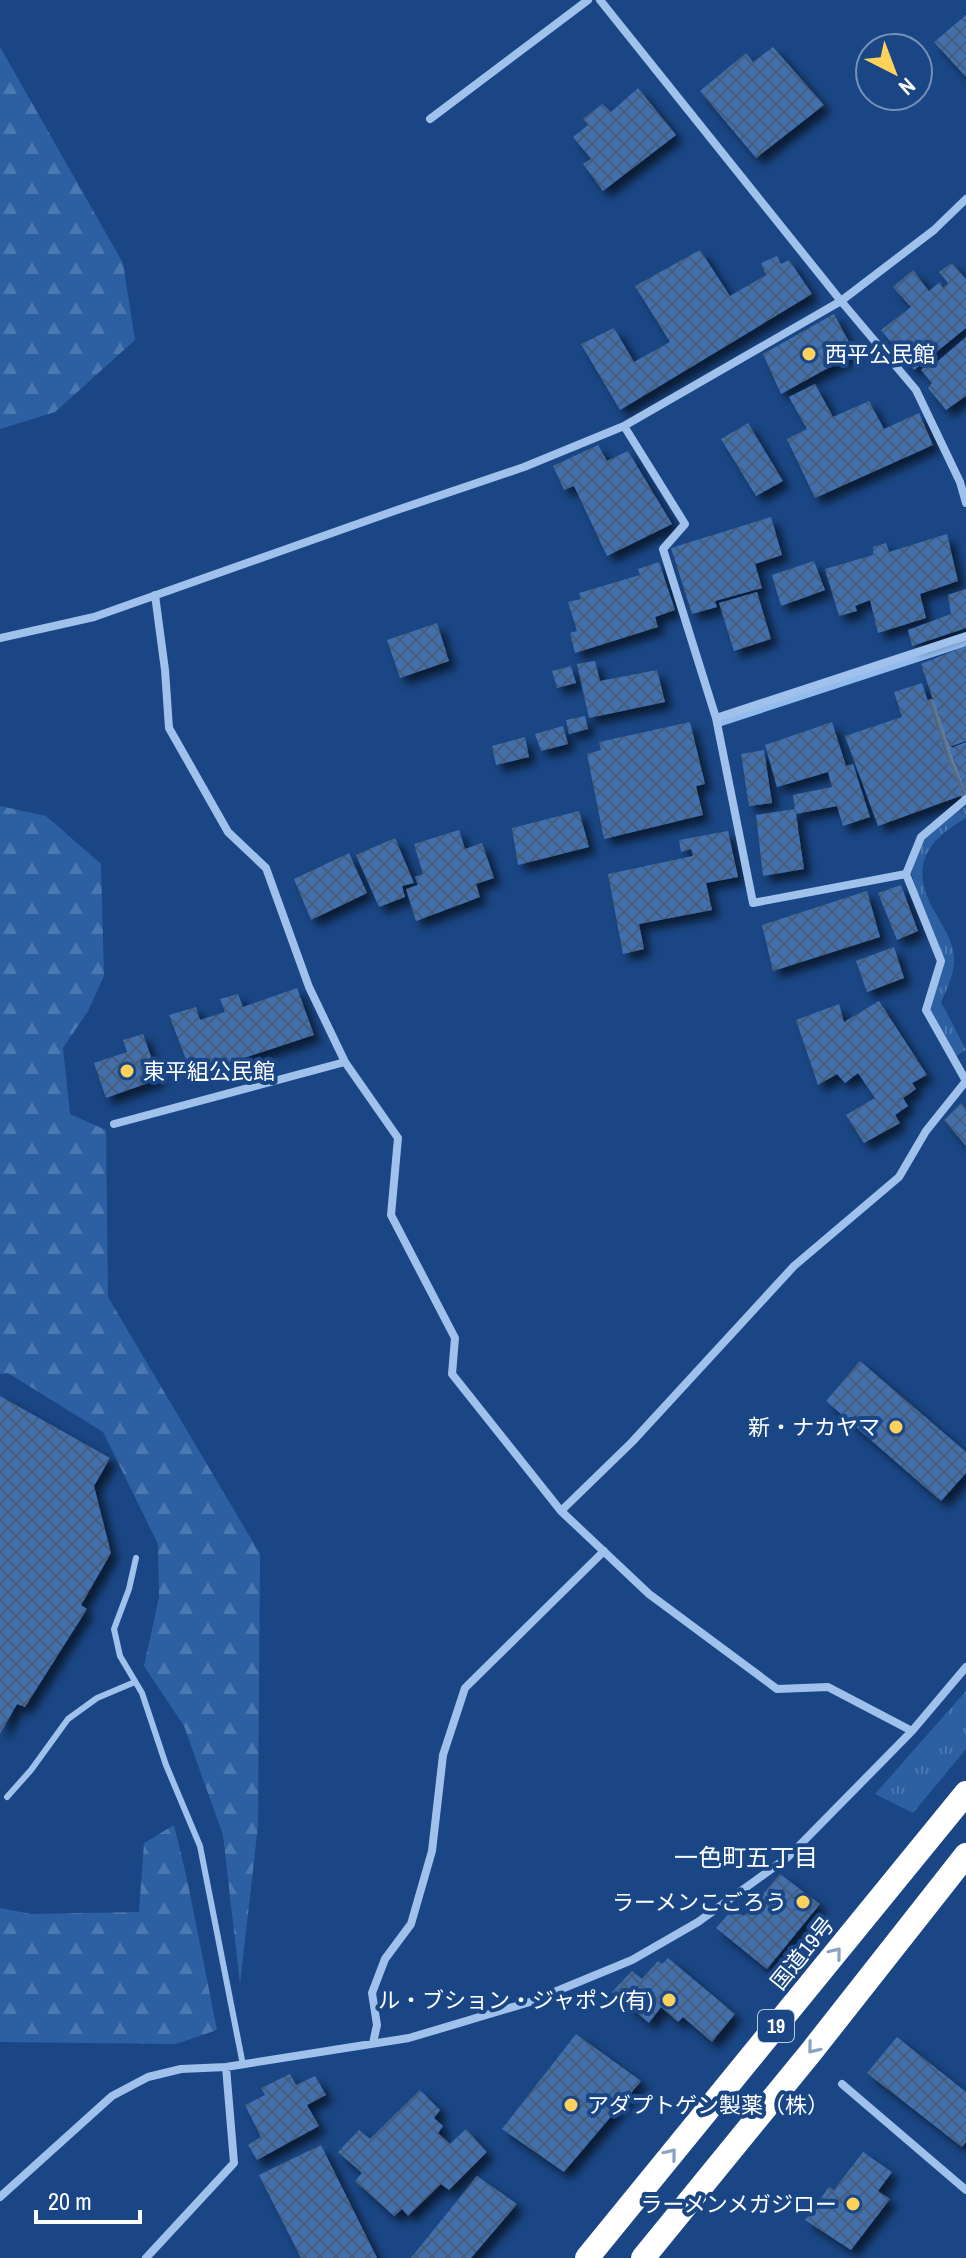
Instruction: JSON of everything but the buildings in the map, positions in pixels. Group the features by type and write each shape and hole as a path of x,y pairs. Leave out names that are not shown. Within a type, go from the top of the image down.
{"highway":[{"name":"国道19号","path":"587,2258 966,1793"},
{"name":"19","path":"643,2258 966,1855"}],"street":[{"path":"430,119 588,0"},
{"path":"600,0 916,390 960,482 966,503"},
{"path":"0,638 94,617 524,467 624,426 841,301 934,230 966,199"},
{"path":"624,426 685,524 663,549 716,718 753,903 906,874"},
{"path":"155,595 169,728 228,832 266,868 309,987 345,1062 398,1138 391,1215 455,1338 452,1374 561,1511 649,1594 777,1689 828,1687 912,1731"},
{"path":"716,718 966,636"},
{"path":"561,1511 632,1442 794,1266 899,1177 926,1131 966,1081 926,1010 941,961 906,874 921,837 966,799"},
{"path":"114,1124 345,1062"},
{"path":"373,2043 377,2025 372,1993 385,1959 411,1924 432,1851 443,1755 465,1688 604,1551"},
{"path":"0,2197 112,2096 148,2077 181,2069 243,2065 409,2038 530,2002 632,1960 688,1928 788,1857 912,1731 966,1667"},
{"path":"146,2258 234,2163 226,2067"},
{"path":"842,2084 966,2190"}],"lane":[{"path":"136,1558 129,1589 114,1629 120,1656 142,1693 166,1765 200,1846 243,2065"},
{"path":"7,1797 68,1719 97,1698 135,1682"}],"green space":[{"path":"0,47 123,263 135,340 55,412 0,429"},
{"path":"966,796 966,818 932,846 923,867 926,894 952,946 954,966 941,1002 966,1050 953,1058 926,1010 941,961 911,873 921,837"},
{"path":"0,806 46,816 101,864 104,976 88,1011 63,1048 70,1114 106,1130 108,1297 260,1554 258,1826 240,1984 223,1835 184,1726 144,1666 159,1597 158,1544 103,1432 8,1373 0,1374"},
{"path":"966,1691 966,1749 913,1813 875,1794"},
{"path":"174,1825 217,2030 176,2044 0,2042 0,1908 31,1914 139,1912 144,1843"}],"waterway":[{"path":"721,721 966,641"},
{"path":"931,704 966,796"}],"place":[{"name":"西平公民館","path":"809,354"},
{"name":"東平組公民館","path":"127,1071"},
{"name":"新・ナカヤマ","path":"896,1427"},
{"name":"ラーメンこごろう","path":"803,1902"},
{"name":"ル・ブション・ジャポン(有)","path":"669,2000"},
{"name":"アダプトゲン製薬（株）","path":"571,2105"},
{"name":"ラーメンメガジロー","path":"853,2204"}],"district":[{"name":"一色町五丁目","path":"746,1858"}]}
